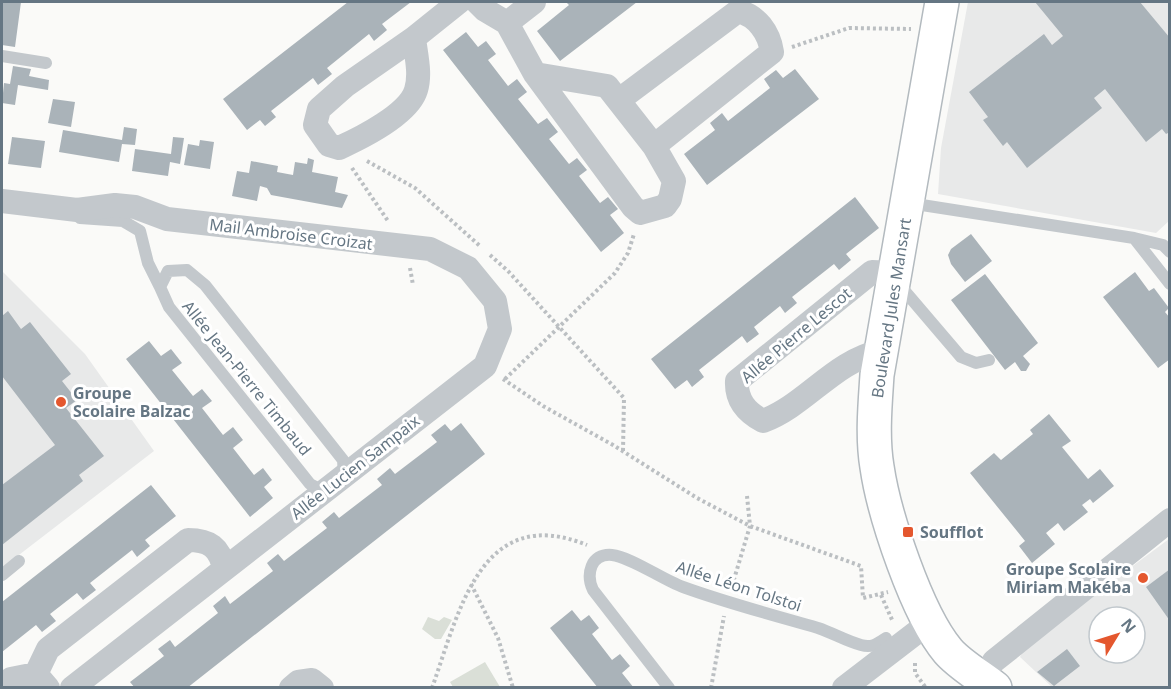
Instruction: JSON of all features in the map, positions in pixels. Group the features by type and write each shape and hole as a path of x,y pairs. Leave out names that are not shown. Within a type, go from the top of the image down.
{"street":[{"path":"414,38 418,78 416,92 406,108 356,140 339,148 329,145 315,125 319,110 345,86 414,38 459,2"},
{"path":"477,2 485,10 507,23 535,74 640,213 665,206 674,190 671,171 619,100 606,86 535,74"},
{"path":"507,23 534,2"},
{"path":"619,100 738,12 751,15 762,27 770,38 772,52 654,146"},
{"name":"Boulevard Jules Mansart","path":"938,16 881,351 875,405 877,466 911,582 930,622 950,652 994,674"},
{"name":"Mail Ambroise Croizat","path":"2,201 77,210 115,206 135,207 167,219 430,249 468,268 495,301 500,329 495,373"},
{"name":"Allée Pierre Lescot","path":"881,351 867,354 839,370 780,415 763,421 749,413 736,394 737,381 872,272 893,275"},
{"name":"Allée Lucien Sampaix","path":"81,685 344,475 495,373"},
{"path":"994,674 1170,520"},
{"path":"6,683 42,681 48,649 188,540 262,539"},
{"path":"203,540 215,546 222,557 224,569"},
{"path":"844,687 930,622"},
{"path":"291,687 298,682 312,680 322,687"}],"lane":[{"path":"2,56 46,63"},
{"path":"908,203 1134,238 1163,244 1170,252"},
{"path":"2,209 123,221 140,231 148,264 160,287"},
{"path":"140,231 167,219"},
{"path":"1134,238 1170,284"},
{"name":"Allée Jean-Pierre Timbaud","path":"323,491 310,484 170,307 160,287 168,271 187,270 205,285 343,460 344,475"},
{"path":"893,275 962,357 976,363 989,360"},
{"path":"610,555 593,563 588,579 590,584 669,687"},
{"name":"Allée Léon Tolstoi","path":"610,555 681,586 830,632 861,645 874,646 886,638"},
{"path":"2,575 19,561"}],"path":[{"path":"772,52 806,44 849,28 893,27 938,16"},
{"path":"339,148 405,247 413,285"},
{"path":"640,213 628,253 615,273 495,373 543,406 613,445 707,504 750,526 861,566 863,598 881,595 896,630"},
{"path":"432,687 471,584 489,559 517,538 535,534 576,541 610,555"},
{"path":"471,584 498,638 513,687"},
{"path":"915,653 915,673 927,687"}],"shaded area":[{"path":"968,2 1169,2 1169,221 1156,233 938,194 941,148"},
{"name":"Groupe Scolaire Balzac","path":"2,271 85,354 154,451 2,568"},
{"name":"Groupe Scolaire Miriam Makéba","path":"1169,539 1169,687 1052,687 1020,657 1025,646"},
{"path":"428,617 439,621 444,617 452,620 441,639 435,639 422,629"},
{"path":"485,662 500,687 453,687 450,682"}],"building":[{"path":"2,2 21,2 15,47 2,45"},
{"path":"348,2 411,2 382,24 387,30 374,41 369,34 327,68 332,74 318,85 313,78 271,111 276,117 265,126 260,120 247,130 223,99"},
{"path":"566,2 637,2 560,61 537,31 569,5"},
{"path":"1035,2 1140,2 1170,38 1170,132 1166,134 1162,129 1146,142 1105,89 1094,98 1102,108 1027,168 1007,142 1003,146 983,120 988,117 969,92 1044,34 1052,45 1063,36"},
{"path":"466,32 478,47 486,41 496,54 488,60 508,86 517,79 527,92 518,99 538,124 547,118 558,132 549,139 569,164 577,158 587,170 579,176 600,203 608,197 618,209 610,215 624,233 601,252 443,50"},
{"path":"13,66 31,69 29,76 49,80 48,90 18,85 15,105 2,103 4,83 10,84"},
{"path":"795,69 819,99 707,185 684,154 715,130 710,123 722,113 728,121 770,88 764,79 776,70 783,78"},
{"path":"53,99 75,102 71,127 48,123"},
{"path":"124,127 137,129 135,145 122,144 119,162 59,152 63,130 122,140"},
{"path":"12,137 45,141 41,168 8,164"},
{"path":"173,137 184,138 180,164 170,162 168,176 132,171 135,149 171,154"},
{"path":"200,140 214,142 210,169 184,165 188,144 199,146"},
{"path":"308,158 314,160 312,172 338,177 335,192 348,195 342,208 271,195 267,188 260,186 257,201 232,196 237,171 249,173 251,161 278,166 277,172 293,175 295,162 307,164"},
{"path":"855,197 879,228 846,254 851,260 839,270 834,264 792,297 797,303 785,313 780,306 754,327 759,334 747,343 742,336 699,370 704,377 692,387 687,380 675,389 651,359"},
{"path":"971,234 992,261 965,282 951,264 948,255 951,249"},
{"path":"1135,272 1149,291 1154,288 1169,308 1165,312 1170,318 1170,359 1158,368 1103,297"},
{"path":"985,274 1038,343 1023,356 1030,364 1026,371 1021,371 1015,362 1005,370 951,300"},
{"path":"8,311 21,329 30,322 71,374 62,381 77,400 66,408 104,456 79,475 83,481 2,545 2,485 55,445 2,376 2,316"},
{"path":"149,341 161,356 171,349 182,363 172,370 193,396 202,389 212,401 202,408 223,435 233,427 243,440 233,448 254,475 263,468 272,480 264,487 273,498 250,517 126,359"},
{"path":"1049,414 1071,441 1062,447 1088,479 1100,469 1114,486 1093,503 1090,499 1082,505 1088,512 1064,531 1058,523 1046,533 1055,544 1032,563 1019,546 1025,541 970,473 994,453 1001,460 1033,434 1030,430"},
{"path":"461,423 485,454 187,688 135,688 130,682 164,656 158,649 170,640 175,647 218,613 213,606 225,596 230,604 273,571 267,563 278,554 284,561 327,528 322,522 334,512 339,518 382,485 377,479 390,468 395,474 437,442 431,435 445,424 451,431"},
{"path":"151,485 176,516 145,540 150,546 137,557 132,550 90,583 96,590 83,600 77,593 50,614 56,621 42,632 36,625 2,652 2,602"},
{"path":"1170,569 1170,621 1146,587"},
{"path":"572,610 581,621 589,615 599,628 592,634 612,660 620,654 630,666 622,673 634,688 598,688 550,628"},
{"path":"1067,649 1080,666 1054,686 1037,672"}],"place":[{"name":"Groupe Scolaire Balzac","path":"61,402"},
{"name":"Soufflot","path":"908,532"},
{"name":"Groupe Scolaire Miriam Makéba","path":"1143,578"}]}
